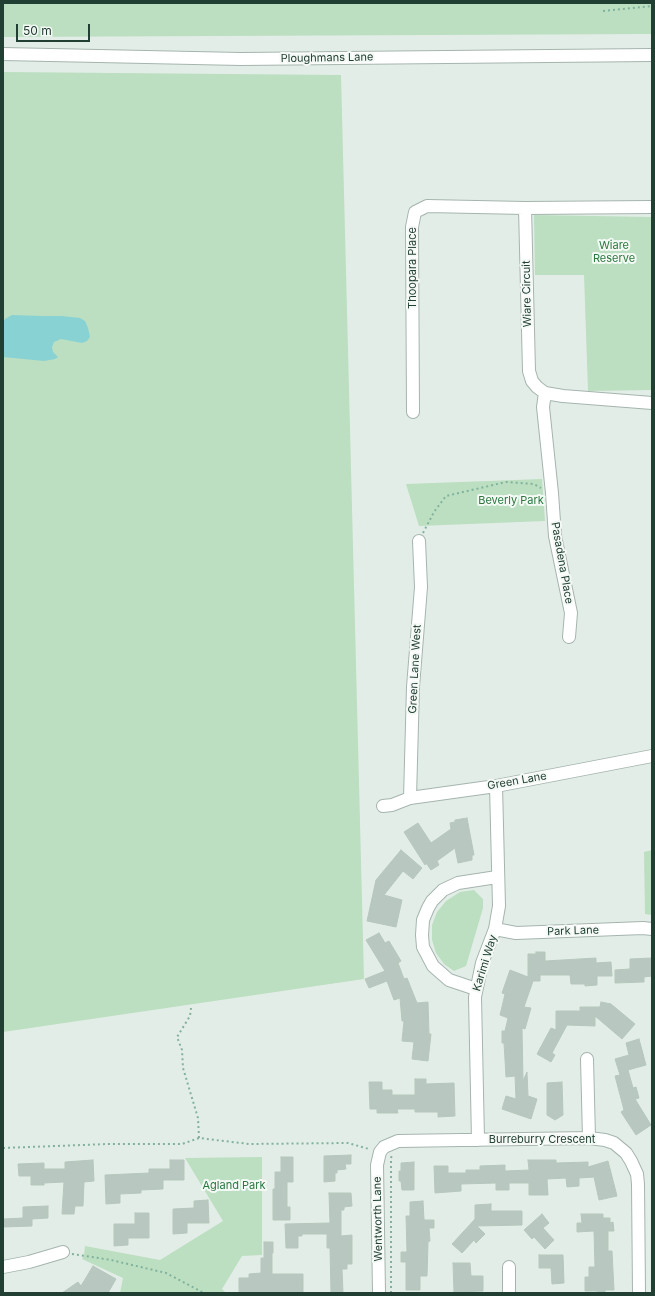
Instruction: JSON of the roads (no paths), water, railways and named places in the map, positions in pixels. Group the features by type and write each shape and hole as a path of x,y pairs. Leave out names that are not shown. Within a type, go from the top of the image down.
{"street":[{"name":"Ploughmans Lane","path":"3,54 241,59 652,55"},
{"name":"Thoopara Place","path":"413,412 412,227 415,212 427,206 525,208"},
{"path":"525,208 652,207"},
{"name":"Wiare Circuit","path":"525,208 528,371 532,381 545,393"},
{"path":"545,393 563,396 652,403"},
{"name":"Pasadena Place","path":"545,393 543,407 555,536 571,613 569,637"},
{"name":"Green Lane West","path":"410,798 413,687 421,586 419,541"},
{"name":"Green Lane","path":"383,806 392,805 410,798 496,786 652,756"},
{"name":"Karimi Way","path":"478,1140 475,1007 476,989 482,964 495,929 499,906 497,877 496,786"},
{"path":"476,989 449,980 433,966 423,947 423,920 432,901 443,890 458,883 497,877"},
{"name":"Park Lane","path":"495,929 516,933 644,928 652,929"},
{"path":"587,1059 589,1138"},
{"name":"Burreburry Crescent","path":"382,1150 398,1141 589,1138 609,1142 620,1148 628,1157 637,1174 639,1293"},
{"name":"Wentworth Lane","path":"379,1293 377,1165 382,1150"},
{"path":"3,1267 29,1262 63,1252"},
{"path":"509,1267 509,1293"}],"water":[{"path":"12,315 62,316 80,318 85,321 90,337 87,341 82,343 61,339 54,342 52,347 53,352 58,357 55,359 44,361 3,357 3,323 5,319"}],"park label":[{"name":"Wiare Reserve","path":"614,252"},
{"name":"Beverly Park","path":"511,501"},
{"name":"Agland Park","path":"234,1186"}]}
